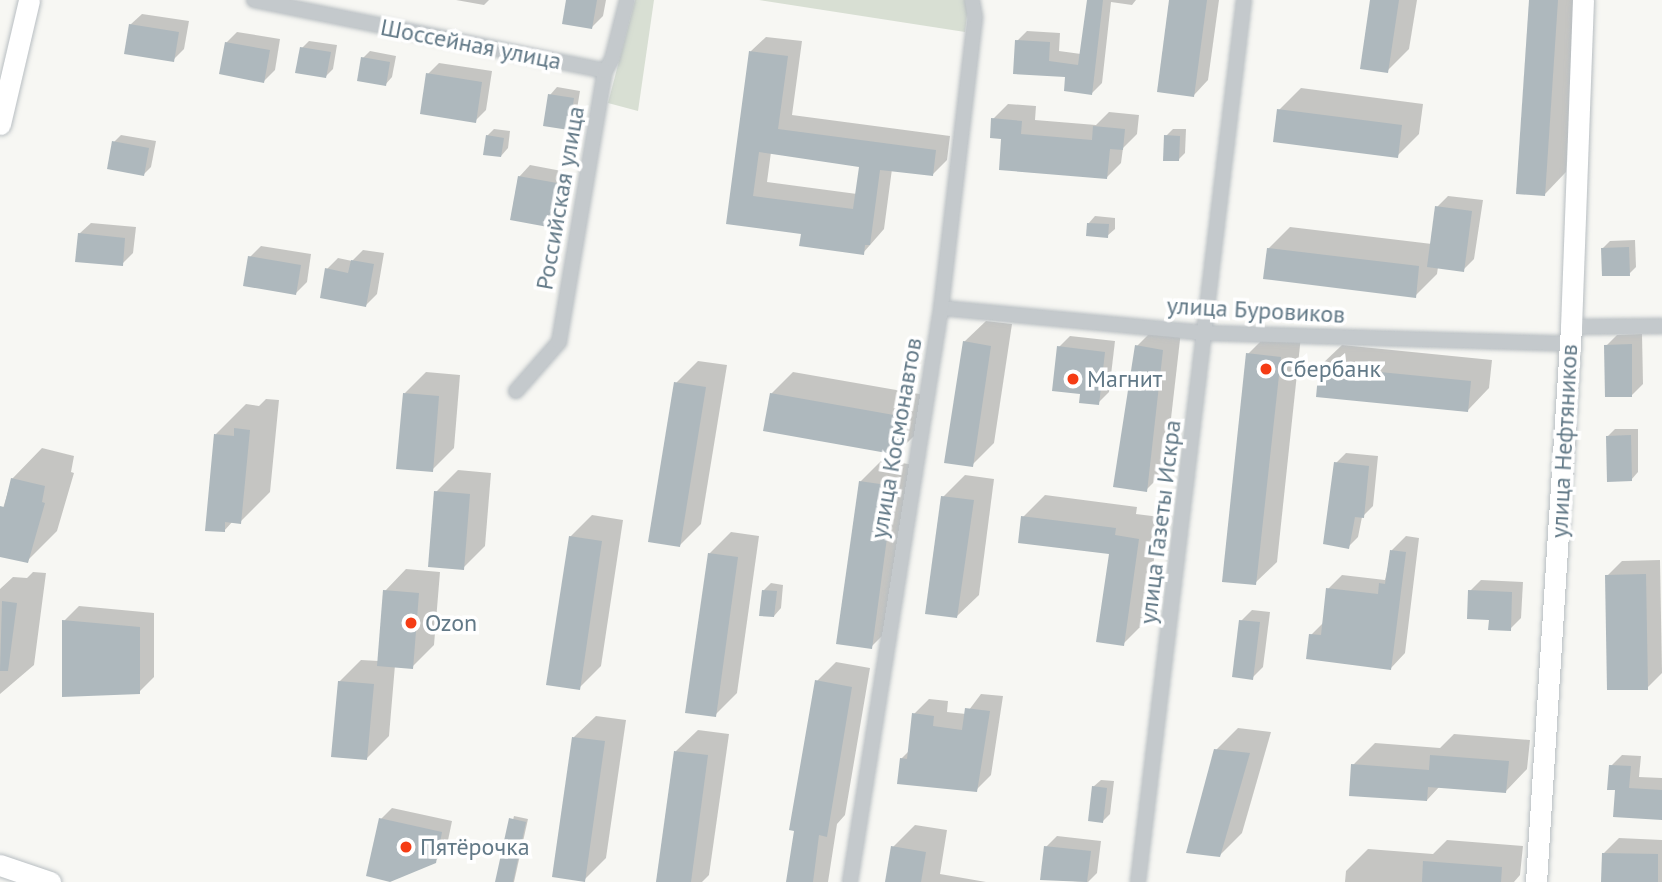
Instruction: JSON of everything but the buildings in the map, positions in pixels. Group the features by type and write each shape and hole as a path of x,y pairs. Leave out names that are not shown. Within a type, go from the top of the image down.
{"street":[{"path":"0,124 29,0"},
{"name":"Шоссейная улица","path":"254,0 605,71"},
{"name":"Российская улица","path":"516,391 559,342 605,71 612,59 627,0"},
{"name":"улица Космонавтов","path":"850,882 942,308 975,17 972,0"},
{"name":"улица Газеты Искра","path":"1138,882 1244,0"},
{"name":"улица Нефтяников","path":"1536,882 1570,335 1583,0"},
{"name":"улица Буровиков","path":"942,308 1206,333 1570,335 1662,326"},
{"path":"0,865 50,882"}],"shaded area":[{"path":"635,0 654,0 638,111 608,103"},
{"path":"759,0 968,0 968,7 965,32"}],"place":[{"name":"Сбербанк","path":"1266,369"},
{"name":"Магнит","path":"1073,379"},
{"name":"Ozon","path":"411,623"},
{"name":"Пятёрочка","path":"406,847"}]}
